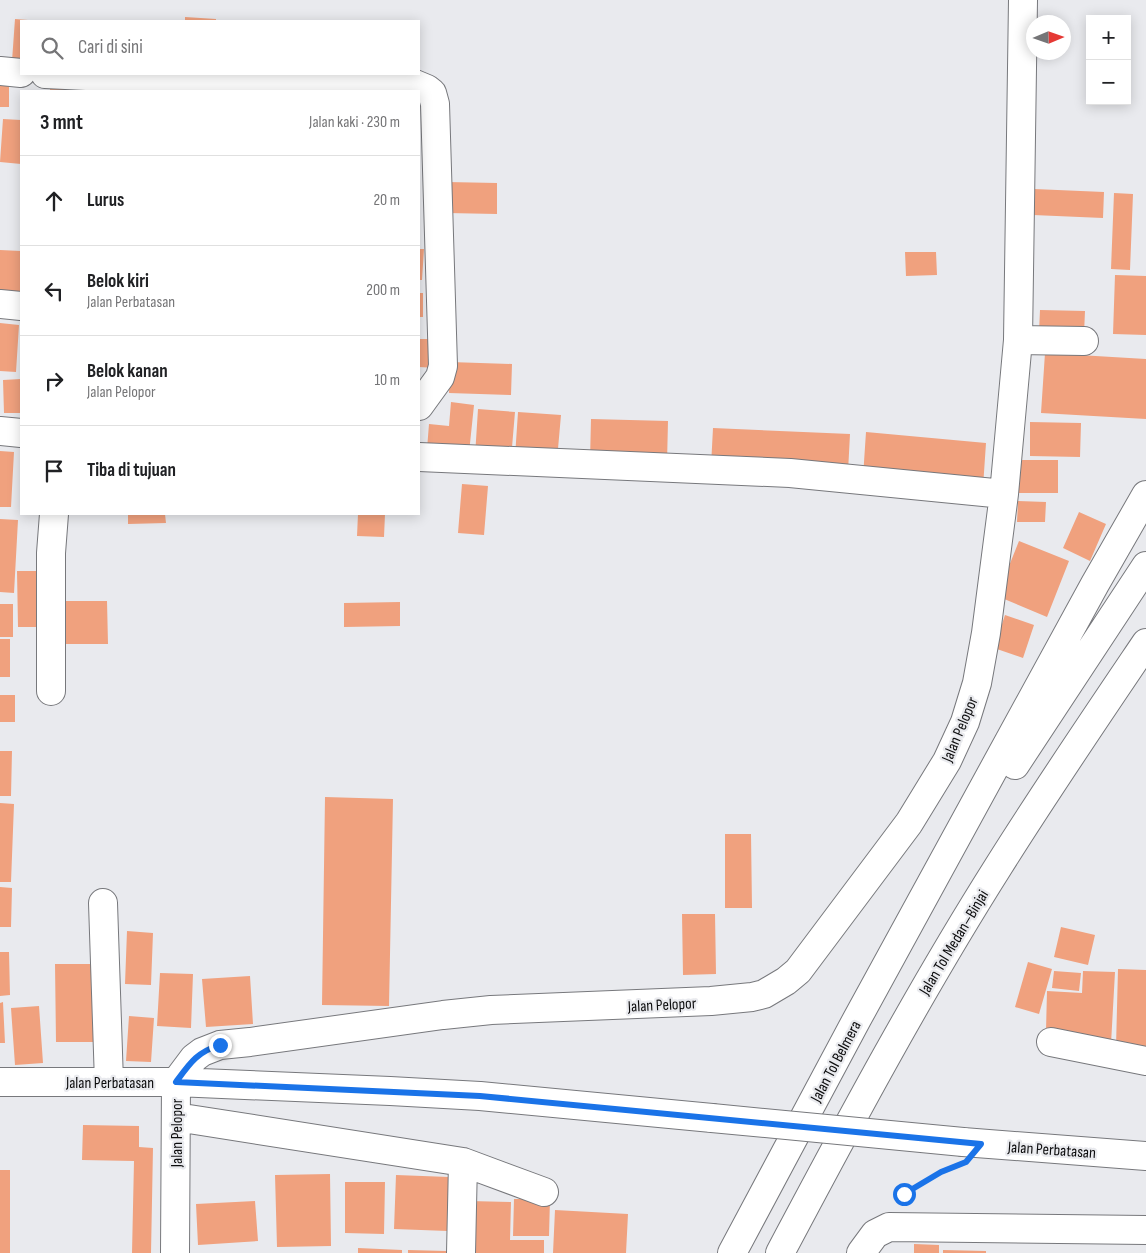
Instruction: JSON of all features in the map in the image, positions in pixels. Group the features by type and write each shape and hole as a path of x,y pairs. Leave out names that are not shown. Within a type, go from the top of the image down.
{"main road":[{"name":"Jalan Pelopor","path":"175,1253 176,1082 194,1058 202,1052 220,1045 491,1010 702,1002 764,994 786,982 798,971 909,823 947,761 965,722 977,683 986,633 1004,494 1018,340 1023,0"},
{"path":"0,72 20,72"},
{"path":"66,75 273,85 395,83 415,84 432,93 435,104 430,328 442,372 420,405"},
{"path":"0,304 20,306"},
{"path":"1018,340 1084,341"},
{"path":"0,432 20,433"},
{"path":"420,457 790,472 1004,494"},
{"path":"882,975 1095,584 1146,486"},
{"path":"1095,584 1146,495"},
{"path":"51,691 51,553 54,515"},
{"path":"882,975 1026,747 1146,566"},
{"name":"Jalan Tol Medan–Binjai","path":"780,1253 931,977 997,868 1146,643"},
{"path":"1099,712 1146,651"},
{"path":"103,903 109,1082"},
{"name":"Jalan Tol Belmera","path":"732,1253 882,975"},
{"path":"1051,1042 1146,1061"},
{"name":"Jalan Perbatasan","path":"0,1082 176,1082 480,1096 963,1142 1146,1156"},
{"path":"176,1117 463,1162 544,1192"},
{"path":"461,1253 463,1162"},
{"path":"861,1253 875,1234 889,1227 1146,1230"}],"path":[{"path":"889,1227 894,1207 904,1194 949,1169"}],"building":[{"path":"185,17 216,19 216,20 185,20"},
{"path":"15,19 28,20 20,20 20,61 12,61"},
{"path":"50,79 93,79 93,90 50,90"},
{"path":"0,84 9,84 9,107 0,107"},
{"path":"3,119 20,120 20,164 0,162"},
{"path":"447,182 497,183 497,214 447,213"},
{"path":"1034,189 1104,192 1103,218 1033,215"},
{"path":"1114,193 1133,194 1130,270 1111,269"},
{"path":"420,249 424,249 422,280 420,280"},
{"path":"0,250 20,251 20,293 0,293"},
{"path":"905,252 936,252 937,275 906,276"},
{"path":"1115,275 1146,276 1146,335 1113,334"},
{"path":"420,293 423,293 423,317 420,317"},
{"path":"1040,310 1085,311 1084,334 1039,332"},
{"path":"0,323 19,325 16,372 0,371"},
{"path":"420,339 437,339 436,368 420,367"},
{"path":"1045,353 1146,359 1146,419 1041,413"},
{"path":"450,362 512,364 511,395 449,393"},
{"path":"20,379 20,413 4,413 3,380"},
{"path":"451,402 474,405 469,453 427,449 429,424 449,426"},
{"path":"478,409 515,412 511,459 475,456"},
{"path":"518,412 561,415 557,460 515,457"},
{"path":"591,419 668,421 667,463 590,461"},
{"path":"1030,422 1081,423 1080,457 1030,456"},
{"path":"713,428 850,434 848,472 711,466"},
{"path":"866,432 986,443 983,487 863,477"},
{"path":"0,451 14,452 11,507 0,507"},
{"path":"1019,460 1058,460 1058,493 1019,493"},
{"path":"462,484 488,486 484,535 458,533"},
{"path":"1018,501 1046,502 1045,522 1017,522"},
{"path":"1079,512 1106,524 1090,561 1063,548"},
{"path":"128,515 165,515 166,523 128,524"},
{"path":"358,515 385,515 384,537 357,536"},
{"path":"0,519 18,520 14,593 0,592"},
{"path":"1019,541 1069,561 1047,617 997,596"},
{"path":"17,571 44,571 45,627 18,627"},
{"path":"57,601 107,601 108,644 58,644"},
{"path":"400,602 400,626 344,627 344,603"},
{"path":"0,604 13,604 13,637 0,637"},
{"path":"1005,615 1034,625 1023,658 994,648"},
{"path":"0,639 10,639 10,677 0,677"},
{"path":"0,695 15,695 15,722 0,722"},
{"path":"0,751 12,751 11,796 0,796"},
{"path":"325,797 393,799 389,1006 322,1005"},
{"path":"0,803 14,804 11,882 0,882"},
{"path":"725,834 751,834 752,908 725,908"},
{"path":"0,887 12,888 11,927 0,927"},
{"path":"682,914 715,914 716,974 683,975"},
{"path":"1061,927 1095,935 1088,965 1054,957"},
{"path":"127,931 153,933 151,985 125,984"},
{"path":"0,952 9,952 10,995 0,996"},
{"path":"1028,962 1052,969 1039,1014 1015,1007"},
{"path":"55,964 94,964 95,1042 56,1042"},
{"path":"1118,969 1146,970 1146,1048 1116,1047"},
{"path":"1054,971 1081,973 1079,991 1052,988"},
{"path":"1083,971 1115,972 1111,1044 1079,1042 1080,1033 1046,1031 1047,991 1082,993"},
{"path":"160,973 193,974 191,1028 157,1026"},
{"path":"250,976 253,1024 206,1027 202,979"},
{"path":"3,1002 5,1043 0,1043 0,1003"},
{"path":"39,1006 43,1063 15,1065 11,1008"},
{"path":"129,1016 154,1018 151,1062 126,1061"},
{"path":"83,1125 139,1126 139,1147 153,1148 151,1253 132,1253 134,1161 82,1160"},
{"path":"0,1170 10,1170 10,1253 0,1253"},
{"path":"330,1174 331,1246 277,1247 275,1175"},
{"path":"396,1175 449,1177 448,1231 394,1229"},
{"path":"345,1182 385,1182 384,1234 345,1233"},
{"path":"514,1199 550,1199 549,1236 513,1236"},
{"path":"255,1201 258,1241 198,1245 196,1204"},
{"path":"469,1201 511,1202 510,1240 544,1240 544,1253 468,1253"},
{"path":"555,1210 628,1214 626,1253 553,1253"},
{"path":"914,1244 939,1245 939,1253 914,1253"},
{"path":"358,1248 402,1250 402,1253 358,1253"},
{"path":"408,1250 447,1251 447,1253 408,1253"},
{"path":"943,1250 986,1251 986,1253 943,1253"}],"route":[{"path":"220,1045 202,1052 194,1058 176,1082 480,1096 981,1144 966,1162 941,1172 904,1194"}]}
